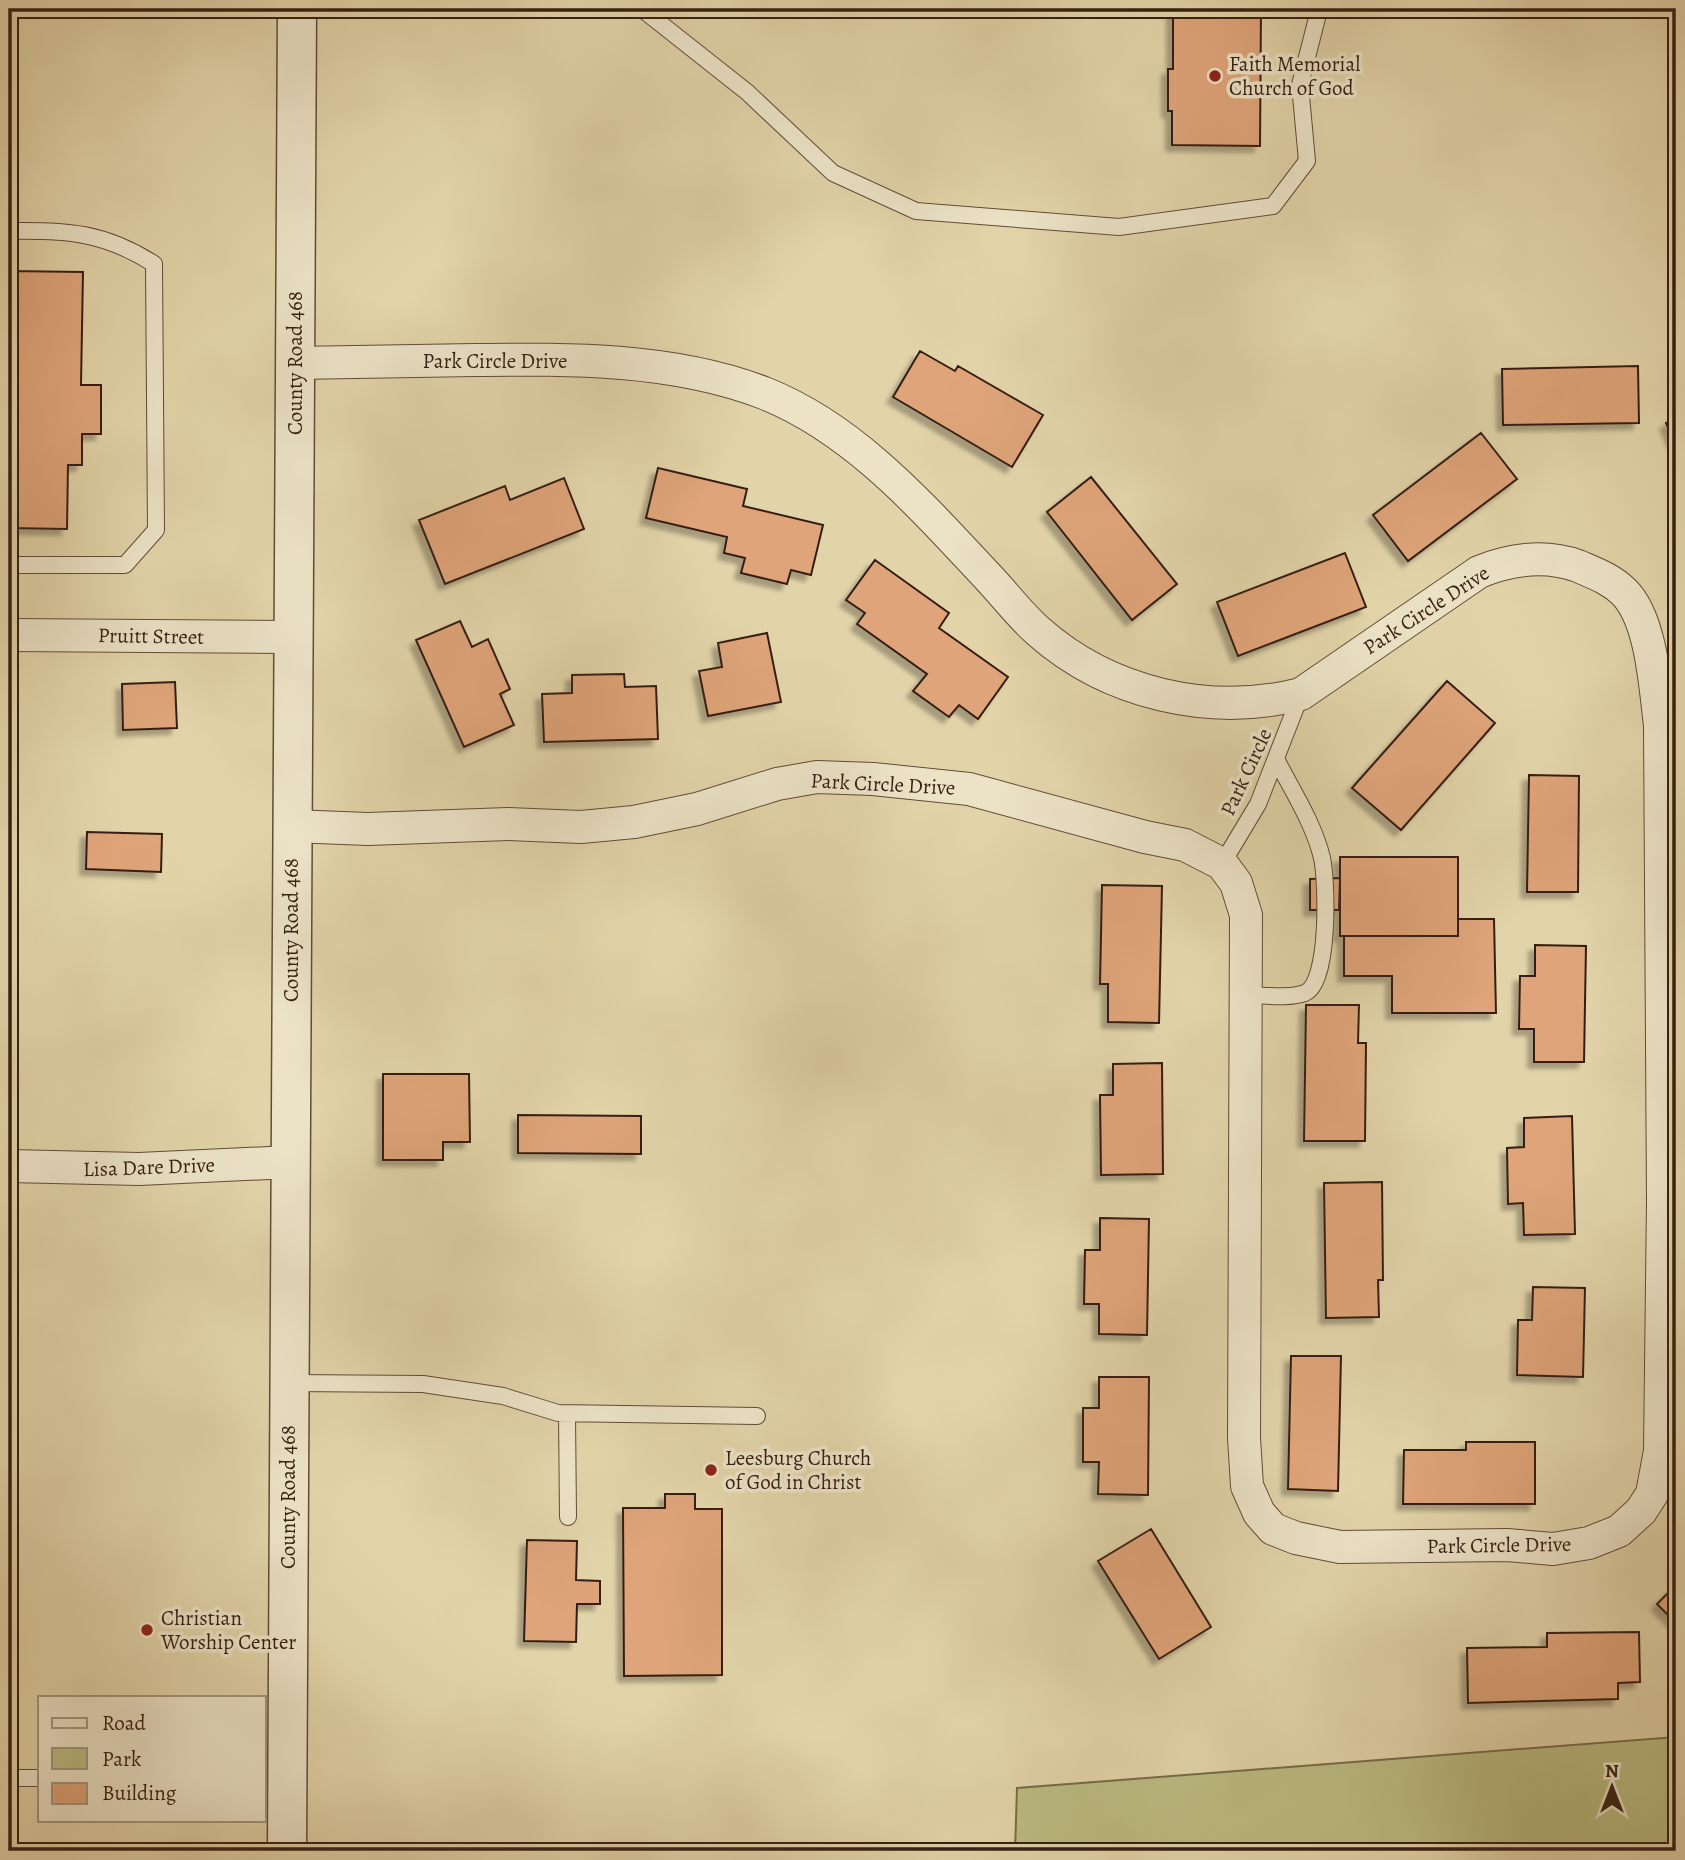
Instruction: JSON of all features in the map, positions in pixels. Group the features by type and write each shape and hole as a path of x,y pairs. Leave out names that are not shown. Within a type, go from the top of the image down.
{"street":[{"name":"County Road 468","path":"287,1851 282,1779 289,1383 297,9"},
{"name":"Park Circle Drive","path":"291,826 368,829 508,824 581,827 634,822 697,810 777,784 817,777 969,789 1145,837 1185,845 1222,864 1236,883 1247,915 1244,1438 1247,1486 1259,1513 1273,1528 1296,1538 1340,1547 1507,1545 1553,1549 1589,1544 1619,1531 1641,1511 1651,1494 1660,1451 1663,1201 1660,725 1652,662 1638,616 1625,593 1601,575 1566,562 1534,558 1507,561 1479,572 1301,694 1259,702 1220,704 1176,699 1128,685 1082,662 1039,631 944,530 862,451 822,423 767,394 723,378 663,367 563,359 295,363"},
{"name":"Pruitt Street","path":"9,635 293,637"},
{"name":"Lisa Dare Drive","path":"9,1166 139,1169 290,1162"}],"lane":[{"path":"642,9 747,92 833,173 916,211 1119,228 1273,206 1307,161 1300,85 1318,14 1324,9"},
{"path":"9,231 67,230 126,246 154,264 156,516 156,530 125,565 9,565"},
{"name":"Park Circle","path":"1222,864 1258,804 1301,694"},
{"path":"1245,995 1306,993 1315,985 1323,949 1325,878 1321,856 1276,760"},
{"path":"289,1383 423,1384 503,1396 567,1414 757,1416"},
{"path":"567,1414 568,1517"},
{"path":"9,1778 38,1779"}],"green space":[{"path":"1676,1737 1676,1851 1015,1851 1017,1788"}],"building":[{"path":"1173,9 1261,9 1260,146 1172,145 1172,111 1168,111 1168,69 1173,69"},
{"path":"9,271 83,272 81,385 101,385 101,434 82,434 82,465 68,465 67,529 9,528"},
{"path":"920,351 955,371 958,366 1043,415 1012,467 893,397"},
{"path":"1638,366 1639,423 1503,425 1502,369"},
{"path":"1676,418 1676,446 1666,423"},
{"path":"1481,433 1517,479 1408,561 1373,515"},
{"path":"658,468 747,489 743,506 823,525 811,575 791,570 787,584 741,573 745,558 724,553 727,537 646,518"},
{"path":"1091,477 1177,584 1132,620 1047,512"},
{"path":"564,478 584,529 445,584 419,520 505,486 510,500"},
{"path":"1345,553 1366,607 1238,656 1217,602"},
{"path":"875,560 949,613 939,628 1008,677 978,719 959,705 949,717 913,691 927,674 857,624 865,613 846,600"},
{"path":"460,621 472,647 488,639 510,689 500,694 514,725 464,747 416,640"},
{"path":"767,633 781,702 708,716 699,671 722,667 718,643"},
{"path":"624,674 625,687 656,686 658,739 544,742 542,694 572,693 572,675"},
{"path":"1447,681 1495,723 1401,830 1352,788"},
{"path":"175,682 177,728 123,730 122,684"},
{"path":"1529,775 1579,776 1578,892 1527,892"},
{"path":"87,832 162,834 161,872 86,869"},
{"path":"1340,857 1458,857 1458,936 1340,936"},
{"path":"1340,878 1339,910 1310,910 1310,879"},
{"path":"1102,885 1162,886 1159,1023 1108,1022 1108,984 1100,984"},
{"path":"1458,919 1494,919 1496,1013 1392,1013 1392,976 1344,976 1344,936 1458,936"},
{"path":"1535,945 1586,946 1584,1062 1534,1062 1534,1029 1519,1029 1520,976 1535,976"},
{"path":"1306,1005 1359,1005 1358,1043 1366,1043 1365,1141 1304,1141"},
{"path":"1162,1063 1163,1174 1101,1175 1100,1095 1113,1095 1113,1064"},
{"path":"383,1074 469,1074 470,1142 443,1142 443,1160 383,1160"},
{"path":"518,1115 641,1116 641,1154 518,1153"},
{"path":"1572,1116 1575,1234 1524,1235 1523,1203 1508,1204 1507,1148 1524,1147 1524,1118"},
{"path":"1382,1182 1383,1280 1378,1280 1379,1317 1326,1318 1324,1183"},
{"path":"1100,1218 1149,1219 1147,1335 1099,1334 1099,1304 1084,1304 1085,1250 1100,1250"},
{"path":"1533,1287 1585,1288 1583,1377 1517,1375 1518,1320 1532,1320"},
{"path":"1291,1356 1341,1356 1338,1491 1288,1489"},
{"path":"1099,1377 1149,1377 1148,1495 1098,1494 1099,1462 1083,1462 1083,1408 1099,1408"},
{"path":"1466,1442 1535,1442 1535,1504 1403,1504 1404,1450 1466,1450"},
{"path":"665,1494 695,1494 695,1509 722,1509 722,1675 624,1676 623,1508 665,1508"},
{"path":"1151,1529 1211,1627 1159,1659 1098,1561"},
{"path":"527,1540 577,1541 576,1580 600,1581 600,1604 577,1604 576,1642 524,1641"},
{"path":"1676,1585 1676,1623 1657,1604"},
{"path":"1639,1632 1640,1682 1618,1683 1618,1699 1468,1703 1467,1648 1547,1647 1547,1633"}],"place":[{"name":"Faith Memorial Church of God","path":"1215,76"},
{"name":"Leesburg Church of God in Christ","path":"711,1470"},
{"name":"Christian Worship Center","path":"147,1630"}]}
